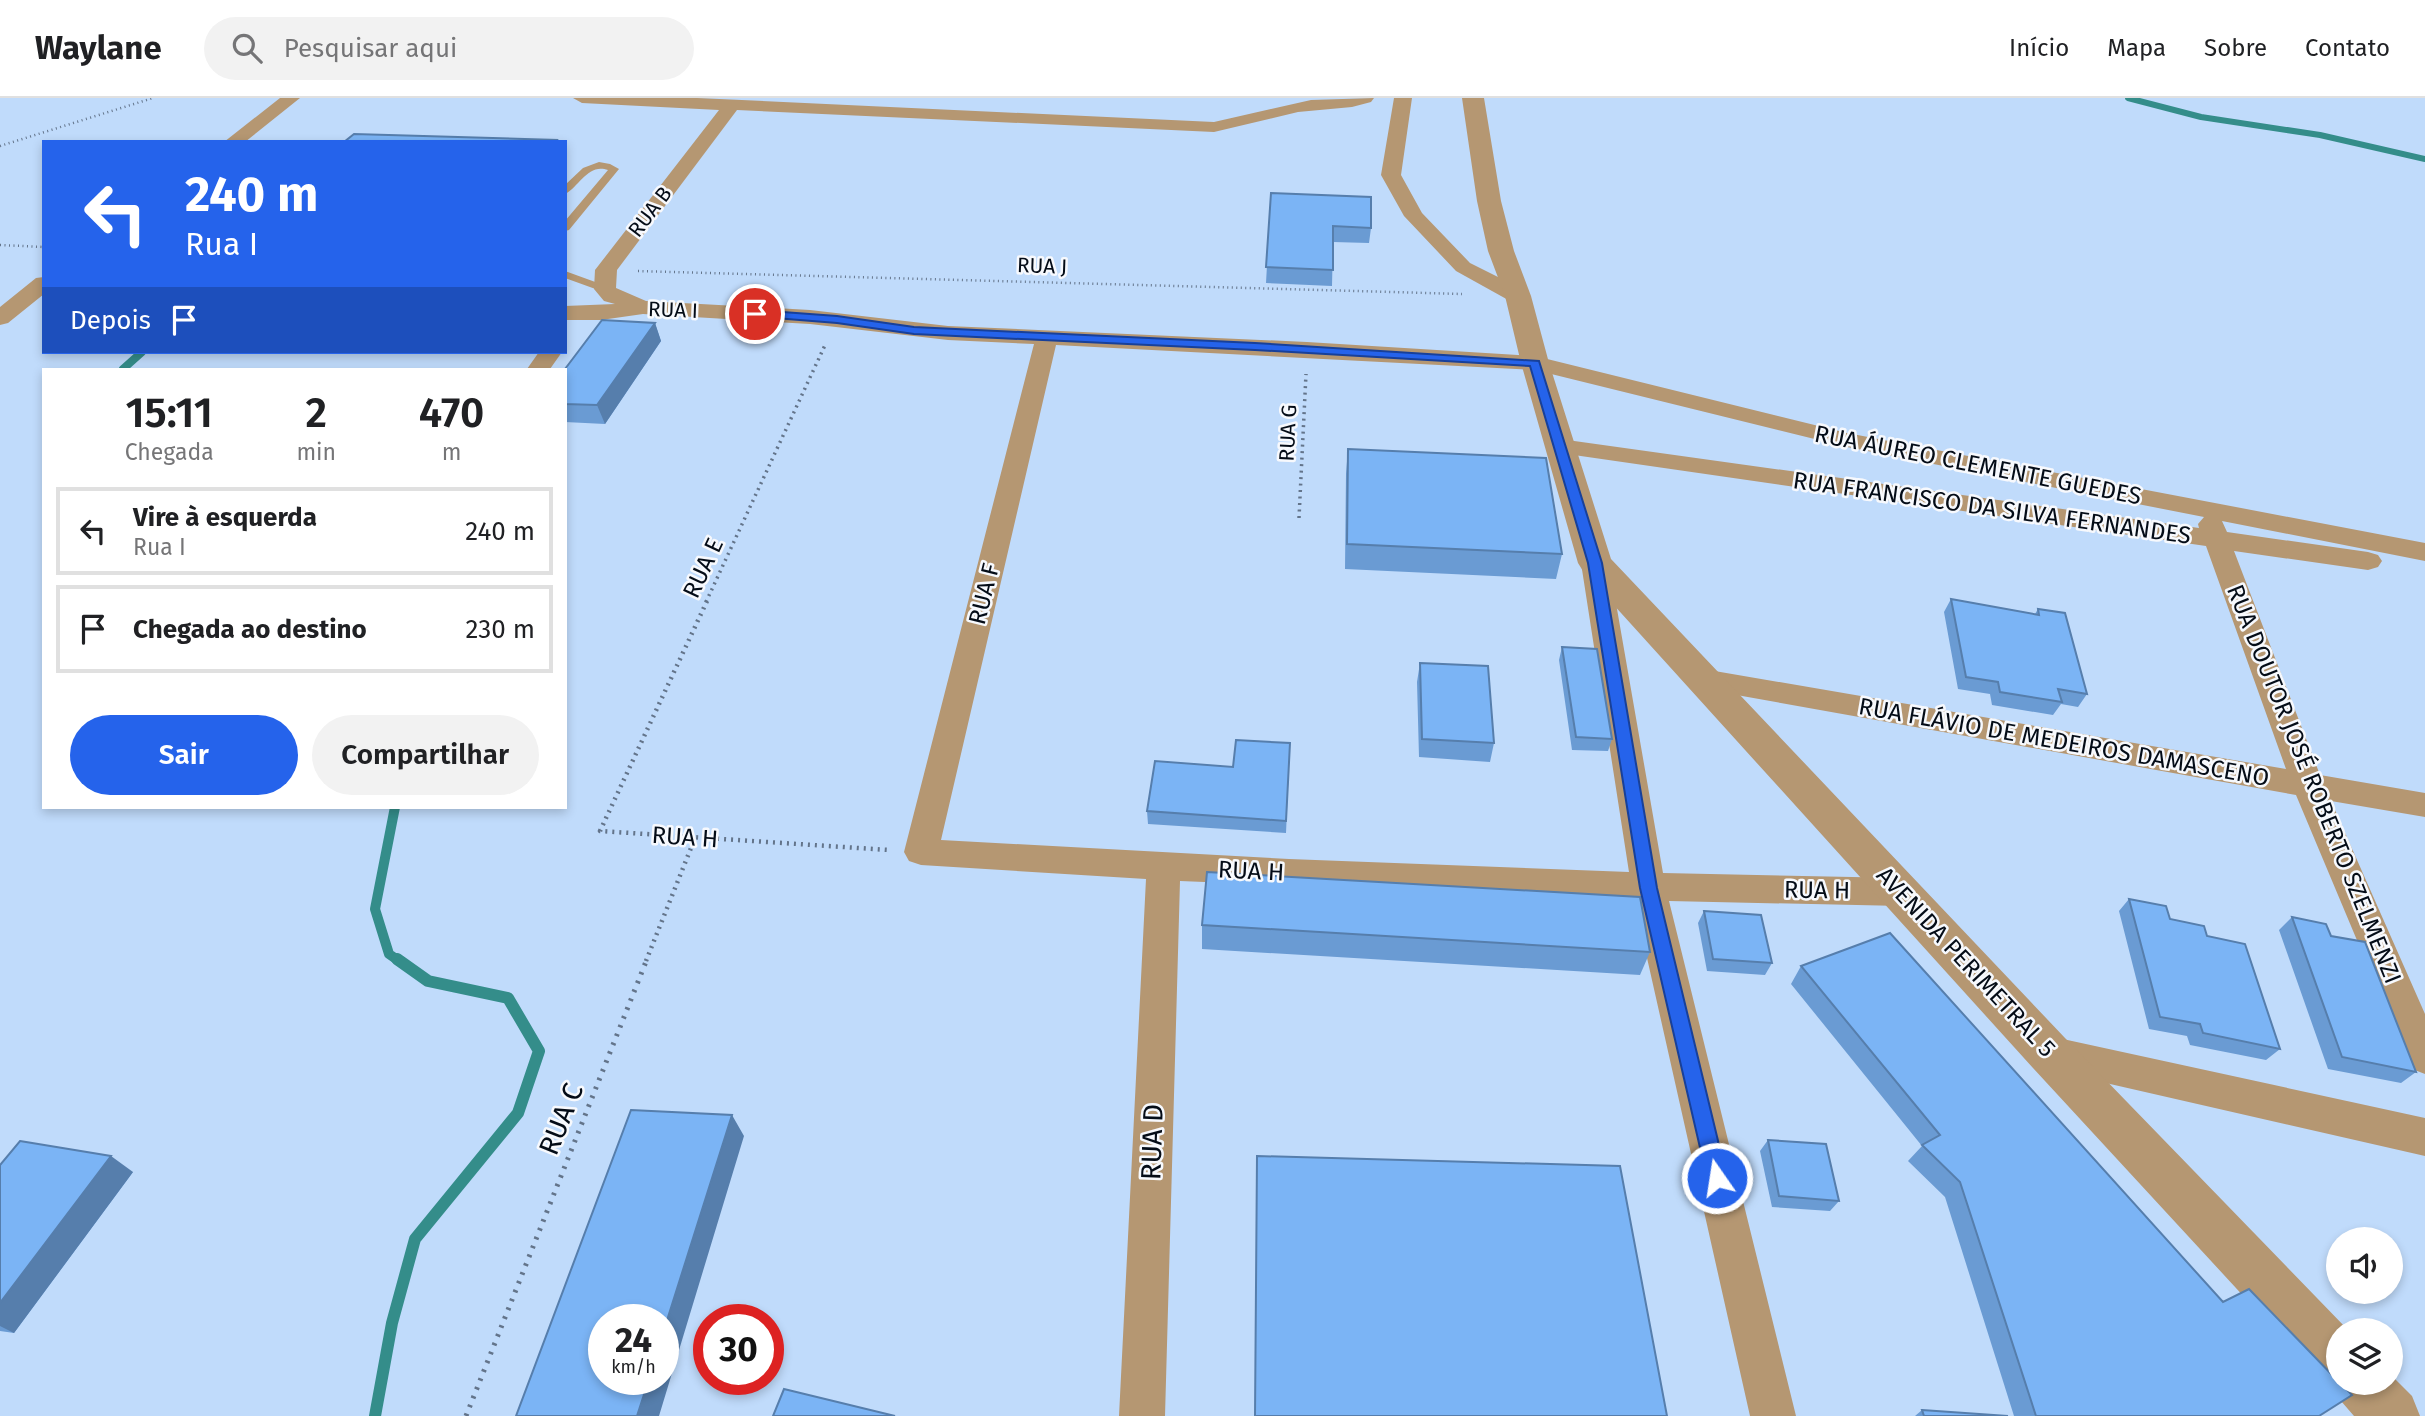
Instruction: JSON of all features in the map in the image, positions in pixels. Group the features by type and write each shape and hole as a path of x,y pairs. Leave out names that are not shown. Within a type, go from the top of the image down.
{"street":[{"path":"236,140 291,98"},
{"path":"582,98 1214,127 1242,123 1309,105 1344,103 1365,98"},
{"path":"1403,98 1391,175 1414,216 1462,267 1518,296"},
{"path":"1472,98 1489,201 1501,251 1518,296 1535,363 1595,563 1648,888 1773,1416"},
{"name":"RUA B","path":"606,279 732,104"},
{"path":"606,279 612,296 643,307"},
{"path":"0,318 35,298"},
{"name":"RUA I","path":"573,313 643,307 837,320 914,331 1307,349 1535,363"},
{"name":"RUA F","path":"921,852 1047,336"},
{"path":"539,368 549,354"},
{"name":"RUA ÁUREO CLEMENTE GUEDES","path":"1535,363 1847,440 2425,552"},
{"name":"RUA FRANCISCO DA SILVA FERNANDES","path":"1560,446 2425,569"},
{"name":"RUA DOUTOR JOSÉ ROBERTO SZELMENZI","path":"2205,509 2308,784 2425,1056"},
{"name":"AVENIDA PERIMETRAL 5","path":"1595,563 2049,1053 2326,1346"},
{"name":"RUA FLÁVIO DE MEDEIROS DAMASCENO","path":"1703,679 2425,804"},
{"name":"RUA H","path":"921,852 1163,867 1648,888 1902,892"},
{"name":"RUA D","path":"1142,1416 1163,867"},
{"path":"2049,1053 2425,1137"},
{"path":"2372,1395 2392,1416"}],"lane":[{"path":"567,189 587,168 597,165 614,169 567,226"},
{"path":"567,274 606,279"}],"path":[{"path":"0,146 153,98"},
{"path":"0,245 42,247"},
{"name":"RUA J","path":"606,279 1518,296"},
{"name":"RUA E","path":"600,831 837,320"},
{"name":"RUA G","path":"1299,518 1307,349"},
{"name":"RUA H","path":"600,831 921,852"},
{"name":"RUA C","path":"466,1416 695,838"}],"building":[{"path":"354,134 557,140 346,140"},
{"path":"1271,193 1371,197 1371,228 1333,226 1333,270 1266,267"},
{"path":"602,320 655,323 597,405 567,404 566,368"},
{"path":"1348,449 1546,458 1562,554 1347,544"},
{"path":"1951,599 2039,615 2038,609 2065,613 2087,694 2058,689 2062,702 2000,692 1998,682 1966,677"},
{"path":"1562,647 1597,649 1612,739 1576,737"},
{"path":"1420,663 1488,666 1494,743 1422,739"},
{"path":"1236,740 1290,743 1286,821 1147,811 1155,761 1233,767"},
{"path":"1207,872 1640,897 1650,952 1202,925"},
{"path":"2129,899 2166,906 2170,919 2204,926 2207,936 2245,944 2280,1049 2203,1033 2200,1024 2160,1017"},
{"path":"1704,911 1761,915 1772,963 1713,959"},
{"path":"2292,917 2326,924 2331,936 2365,942 2416,1072 2342,1057"},
{"path":"1890,933 2223,1302 2249,1289 2326,1369 2326,1395 2352,1395 2319,1416 2036,1416 1960,1182 1922,1145 1940,1135 1801,966"},
{"path":"631,1110 732,1115 672,1304 588,1304 588,1395 644,1395 637,1416 516,1416"},
{"path":"1768,1140 1826,1144 1839,1201 1779,1196"},
{"path":"20,1141 111,1156 0,1303 0,1165"},
{"path":"1257,1156 1620,1166 1667,1416 1255,1416"},
{"path":"784,1389 895,1416 773,1416 782,1395 784,1395"},
{"path":"1922,1410 2008,1416 1924,1416"}],"waterway":[{"path":"2128,98 2201,117 2320,135 2425,159"},
{"path":"124,368 140,354"},
{"path":"395,809 375,909 389,954 399,961"},
{"path":"375,1416 392,1323 415,1239 518,1113 539,1051 508,998 428,981 397,959"}],"route":[{"path":"755,314 810,317 914,331 1255,346 1535,363 1595,563 1648,888 1717,1178"}]}
